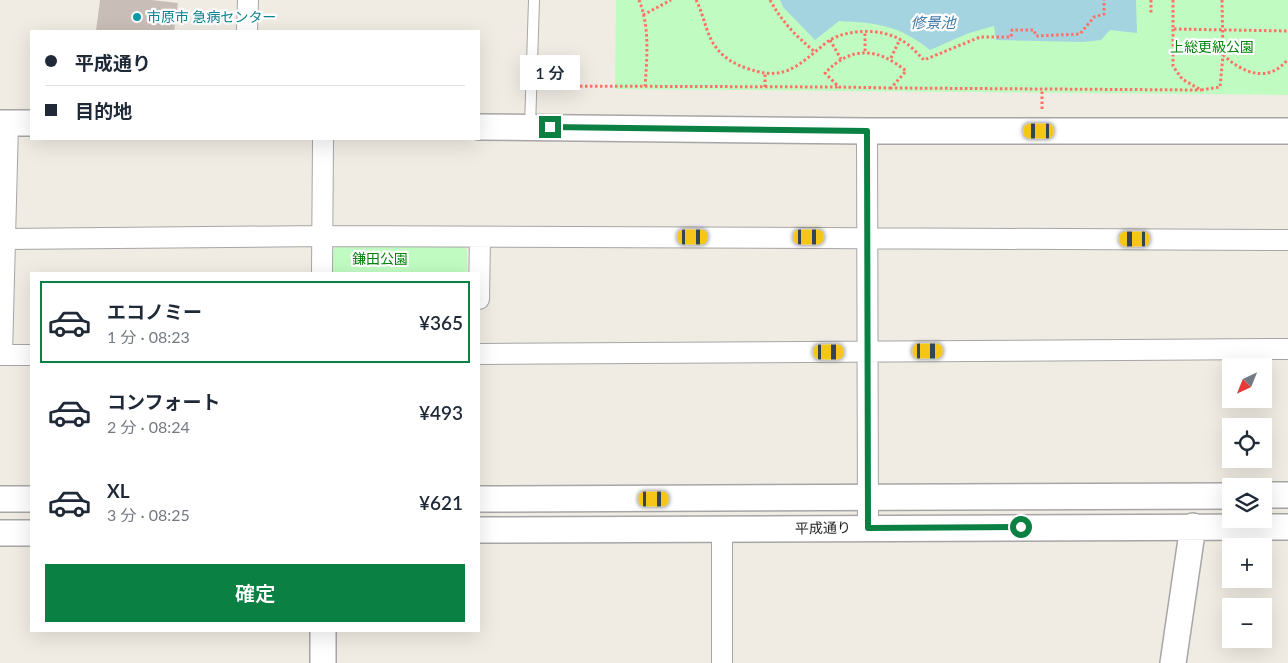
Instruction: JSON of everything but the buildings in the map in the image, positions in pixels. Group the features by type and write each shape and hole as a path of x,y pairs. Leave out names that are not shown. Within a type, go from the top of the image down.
{"street":[{"path":"247,30 248,0"},
{"path":"13,123 5,239 2,355 30,355"},
{"path":"480,126 867,131 1288,131"},
{"path":"867,131 868,528"},
{"path":"322,272 323,140"},
{"path":"5,239 322,236 1288,240"},
{"path":"479,272 480,238"},
{"path":"480,354 1288,349"},
{"path":"1272,495 1288,495"},
{"name":"平成通り","path":"480,499 868,499 1222,496"},
{"path":"0,500 30,500"},
{"path":"1173,663 1193,526"},
{"name":"平成通り","path":"480,530 1288,527"},
{"path":"722,529 722,663"},
{"path":"0,533 30,533"},
{"path":"323,632 323,663"}],"lane":[{"path":"530,126 534,0"}],"path":[{"path":"639,0 643,15 647,49 645,87"},
{"path":"643,15 671,0"},
{"path":"696,0 702,21 713,43 721,53 732,63 765,74 781,73 800,64 830,40 853,32 879,32 900,39 924,60 980,37 1011,37 1012,30 1034,30 1036,36 1080,34 1094,17 1104,14 1104,0"},
{"path":"770,0 780,19 794,35 815,52"},
{"path":"1150,0 1151,15"},
{"path":"1173,0 1173,66 1182,80 1201,90"},
{"path":"531,86 1201,90 1220,87 1223,31 1222,0"},
{"path":"1173,29 1288,32"},
{"path":"865,32 865,52"},
{"path":"891,58 900,39"},
{"path":"830,40 841,59"},
{"path":"840,88 825,73 841,59 865,52 891,58 906,71 892,88"},
{"path":"1222,54 1236,67 1255,75 1270,74 1282,66 1288,59"},
{"path":"764,87 765,74"},
{"path":"1041,114 1042,90"}],"green space":[{"name":"上総更級公園","path":"616,0 1288,0 1288,95 615,89"},
{"name":"鎌田公園","path":"339,243 463,245 467,250 467,272 330,272 330,254"}],"water":[{"name":"修景池","path":"780,0 1136,0 1137,33 1110,30 1101,40 1083,42 996,40 994,26 969,33 930,50 898,30 876,24 839,21 815,40 783,7"}],"place":[{"name":"市原市 急病センター","path":"137,17"}],"route":[{"path":"550,127 867,131 868,528 1021,527"}]}
